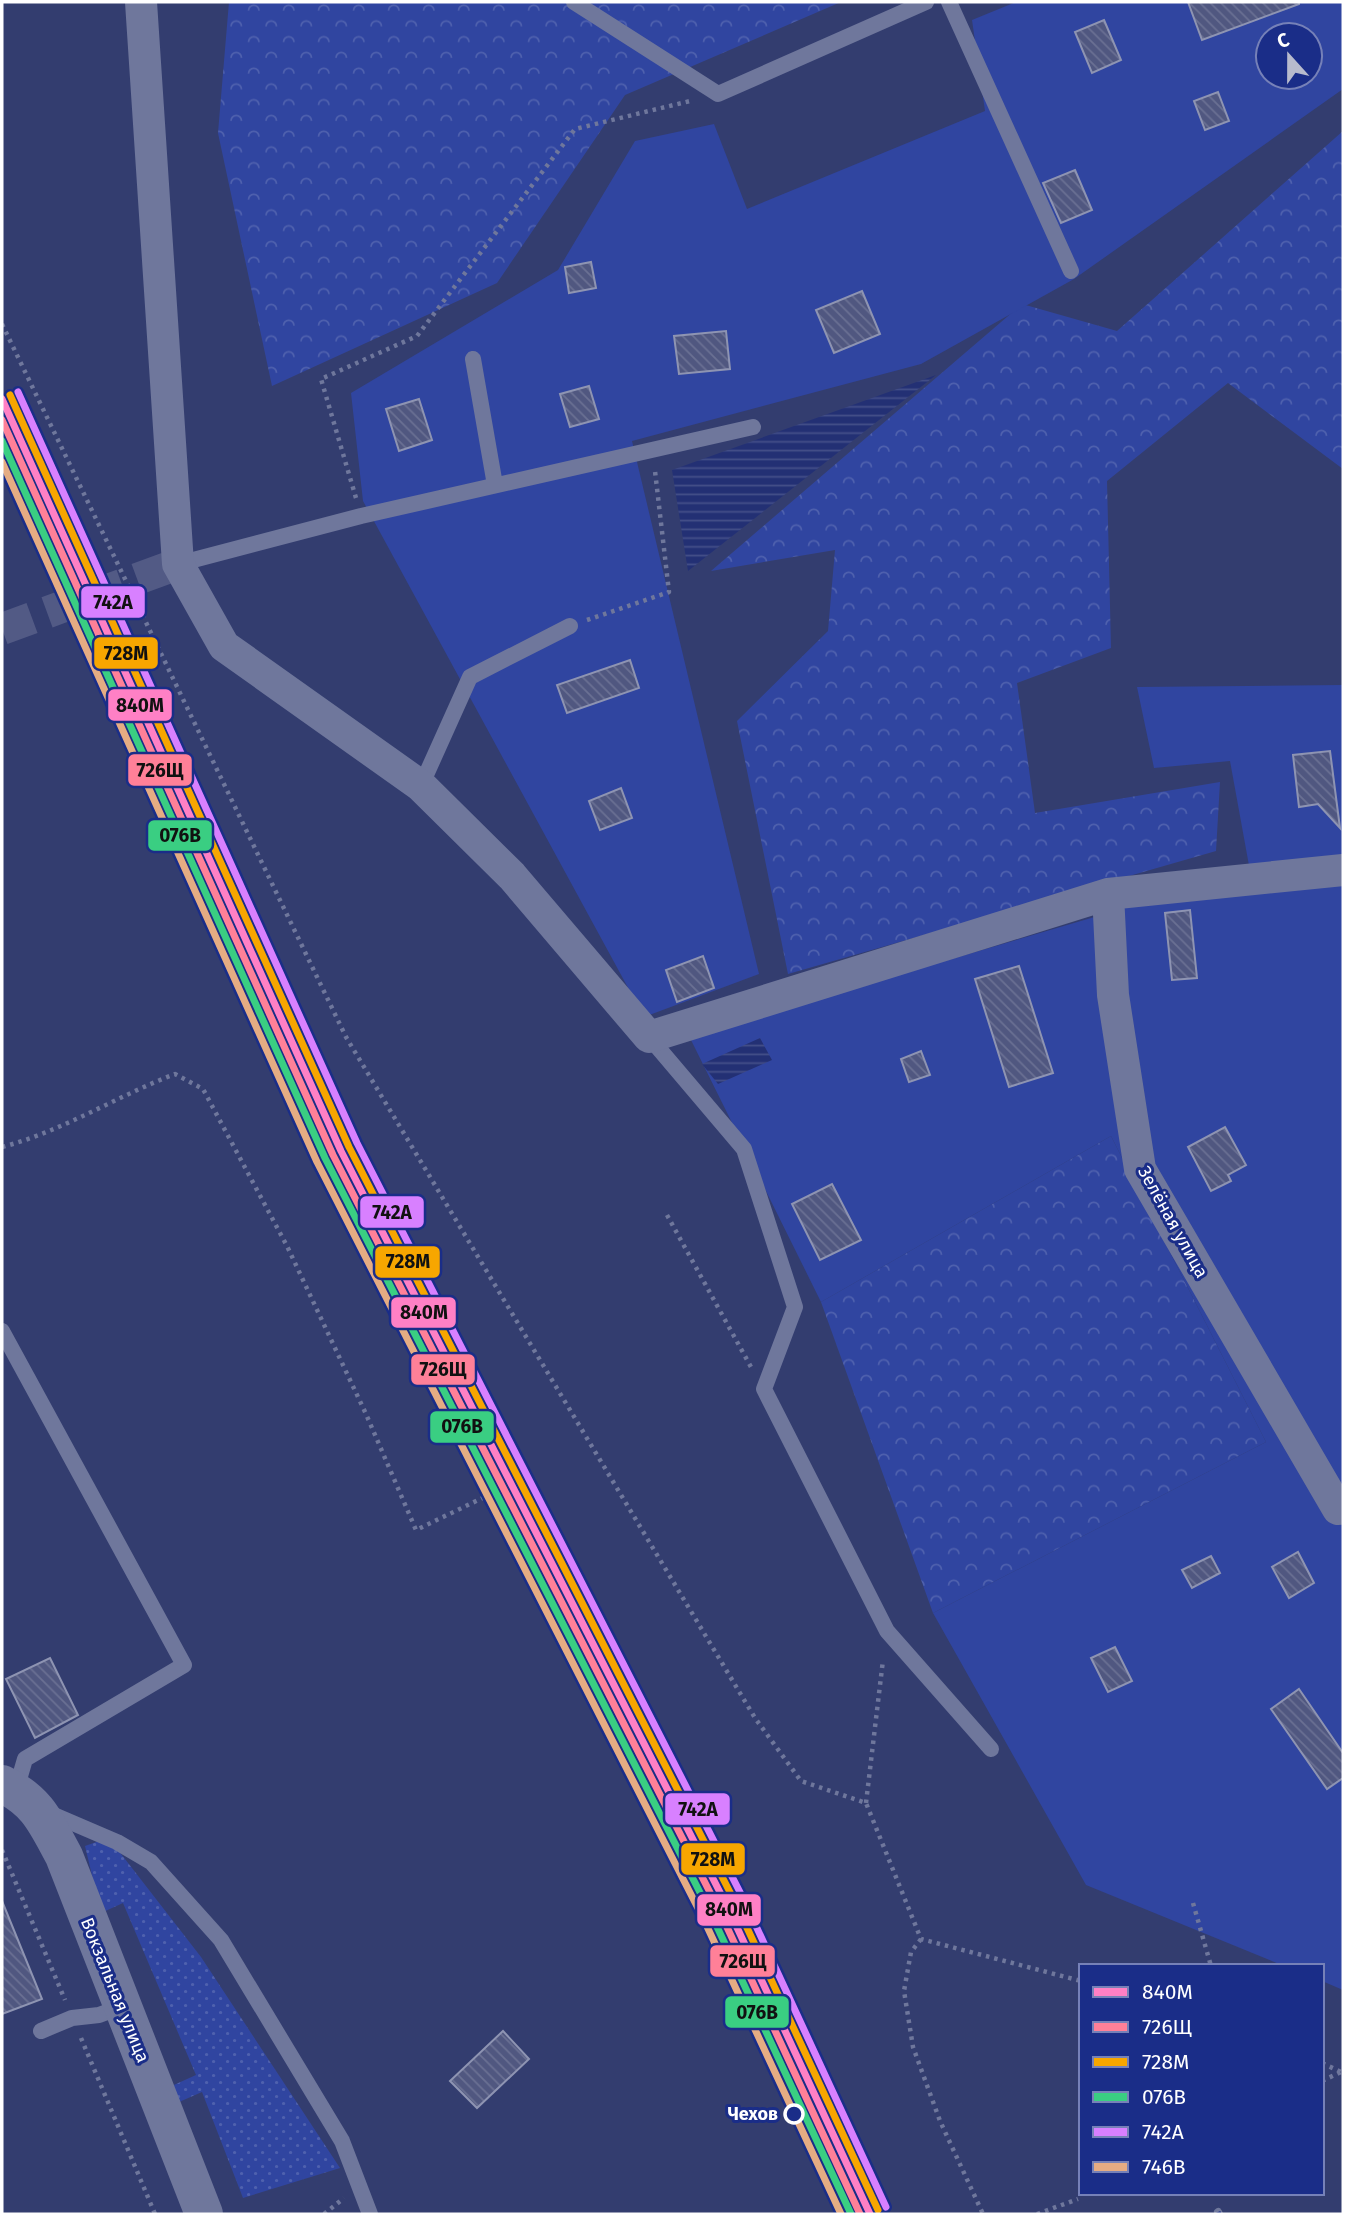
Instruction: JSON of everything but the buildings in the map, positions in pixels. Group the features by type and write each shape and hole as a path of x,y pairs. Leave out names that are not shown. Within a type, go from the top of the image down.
{"street":[{"path":"141,2 178,564 224,646 421,786 512,876 649,1037 1108,894 1343,870"},
{"name":"Зелёная улица","path":"1108,894 1113,995 1140,1169 1338,1509 1343,1506"},
{"name":"Вокзальная улица","path":"19,1794 64,1856 205,2214"}],"lane":[{"path":"574,2 718,94 926,2"},
{"path":"949,2 1071,271"},
{"path":"473,359 495,485"},
{"path":"178,564 361,516 753,427"},
{"path":"421,786 470,677 570,626"},
{"path":"649,1037 744,1149 795,1307 764,1390 887,1631 991,1749"},
{"path":"2,1331 184,1665 25,1759 19,1794 117,1842 151,1862 221,1940 342,2141 370,2214"},
{"path":"41,2031 72,2018 99,2015 123,2006"}],"path":[{"path":"361,516 321,379 418,336 575,129 718,94"},
{"path":"2,324 346,1037 755,1717 801,1781 866,1803"},
{"path":"570,626 669,592 652,449"},
{"path":"2,1147 86,1115 146,1085 175,1074 202,1089 288,1246 416,1530 496,1491"},
{"path":"667,1215 764,1390"},
{"path":"887,1631 866,1803 921,1939"},
{"path":"1193,1903 1211,1964"},
{"path":"921,1939 1079,1980"},
{"path":"921,1939 911,1952 904,1992 913,2047 940,2121 983,2214"},
{"path":"1324,2064 1342,2071"},
{"path":"1324,2080 1342,2071"},
{"path":"1037,2214 1078,2199"}],"green space":[{"path":"229,2 841,2 625,95 497,283 272,386 218,133"},
{"path":"1016,2 1343,2 1343,89 1074,279 921,364 632,441 759,974 644,1017 363,501 351,393 558,270 635,141 714,124 747,209 985,111 972,20"},
{"path":"1343,131 1343,469 1228,383 1107,481 1111,648 1017,683 1035,813 1220,782 1216,851 788,974 737,721 828,631 835,550 711,571 1022,304 1117,331"},
{"path":"1343,685 1343,1990 1324,1982 1324,1964 1279,1964 1086,1885 933,1613 1266,1442 1111,1136 821,1302 689,1036 1132,906 1254,893 1230,761 1154,768 1137,687"},
{"path":"1111,1136 1266,1442 933,1613 821,1302"},
{"path":"102,1840 118,1850 201,1957 340,2168 243,2198 202,2092 163,2109 156,2093 196,2075 123,1903 101,1913 85,1846"}],"shaded area":[{"path":"936,375 688,571 672,470"},
{"path":"760,1038 772,1060 718,1084 702,1064"}],"tunnel":[{"path":"2,629 178,564"}],"transit line":[{"name":"742А","path":"18,392 357,1143 744,1900 886,2207"},
{"name":"728М","path":"10,395 349,1147 736,1904 878,2210"},
{"name":"840М","path":"2,399 341,1151 728,1908 870,2214"},
{"name":"726Щ","path":"2,420 333,1155 720,1912 860,2214"},
{"name":"076В","path":"2,441 325,1158 712,1916 851,2214"},
{"name":"746В","path":"2,462 317,1162 704,1920 841,2214"}],"place":[{"name":"Чехов","path":"794,2114"}]}
